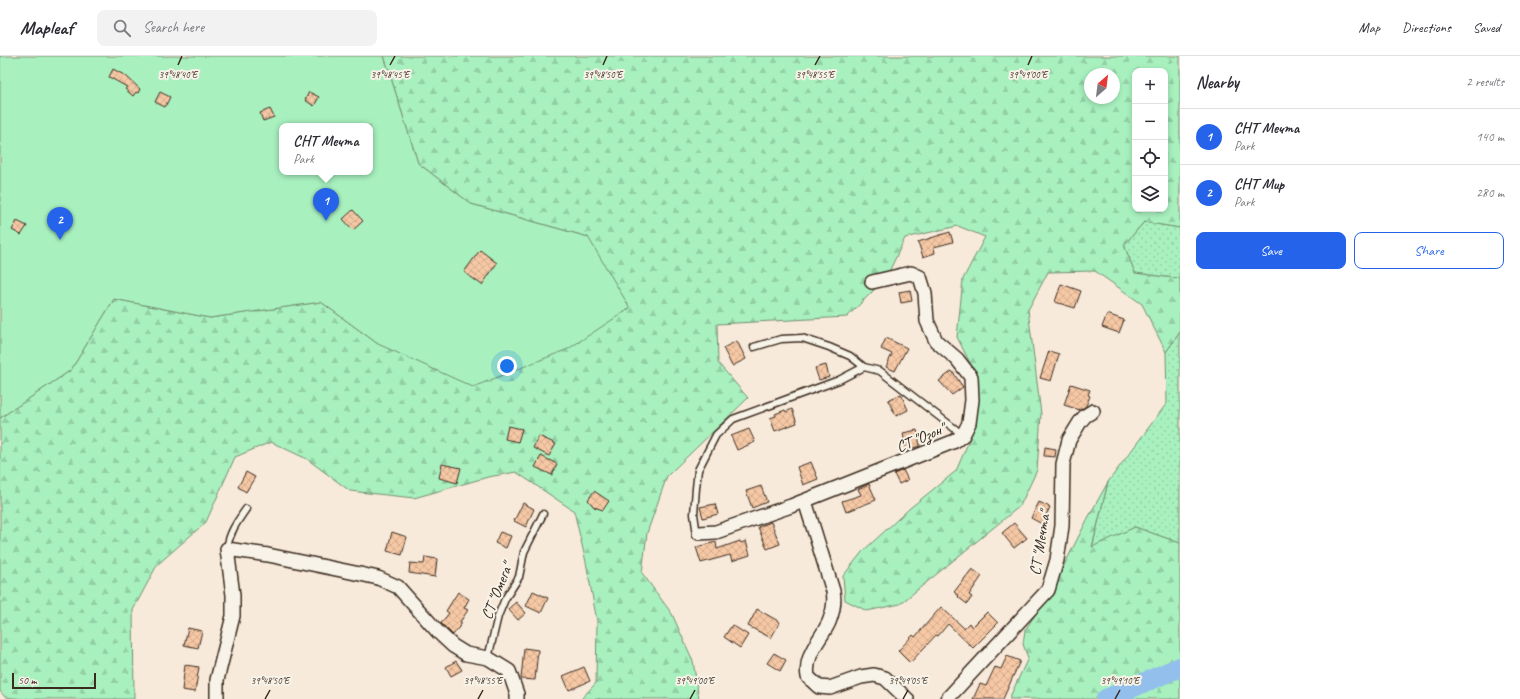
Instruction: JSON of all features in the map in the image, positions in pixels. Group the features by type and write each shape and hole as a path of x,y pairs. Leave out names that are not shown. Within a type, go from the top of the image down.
{"street":[{"name":"СТ \"Озон\"","path":"699,533 716,532 805,501 955,441 963,435 969,423 972,400 970,378 957,359 936,341 927,322 925,293 920,276 911,273 872,282"},
{"name":"СТ \"Мечта\"","path":"947,699 1048,590 1057,560 1062,526 1063,464 1069,440 1080,422 1085,416 1093,411"},
{"path":"805,501 835,600 829,622 817,641 810,656 807,670 808,677 819,687 830,688 861,677 874,675 885,678 907,699"},
{"path":"217,699 217,680 233,616 233,596 227,549 268,555 378,578 398,587 438,632 453,646 466,654 488,658 509,671 517,694 517,699"}],"lane":[{"path":"754,347 781,339 802,338 829,347 850,356 864,366 880,371 963,435"},
{"path":"699,533 696,528 694,514 698,470 716,435 733,419 839,380 864,366"},
{"path":"227,549 228,539 246,509"},
{"name":"СТ \"Омега\"","path":"488,658 498,616 505,599 519,577 524,552 543,514"}],"green space":[{"path":"0,56 384,56 418,163 471,204 588,237 630,308 568,349 473,387 378,344 321,302 210,318 114,299 71,370 0,418"},
{"path":"384,56 1180,56 1180,228 1144,222 1124,245 1135,273 1180,278 1180,332 1166,352 1142,304 1095,271 1048,272 1028,310 1041,414 1037,470 1020,506 900,604 867,611 845,600 843,576 863,551 910,508 956,471 974,429 976,375 957,337 963,279 985,237 958,226 905,238 886,278 847,317 717,324 718,363 748,398 667,476 647,533 642,573 672,614 693,661 699,699 581,699 596,683 597,621 586,562 574,511 516,472 488,477 414,498 350,491 307,459 271,442 235,457 206,522 157,565 133,610 134,699 24,699 5,697 0,691 0,418 71,370 114,299 210,318 321,302 378,344 588,237 471,204 418,163"},
{"path":"1144,222 1180,228 1180,278 1135,273 1124,245"},
{"path":"1180,332 1180,543 1135,527 1092,548 1108,482 1167,403 1166,352"},
{"path":"1108,482 1092,547 1135,527 1180,543 1180,699 1009,699 1028,658 1023,644 1025,630 1051,591"}],"building":[{"path":"113,69 126,76 140,89 138,93 136,92 133,96 125,89 127,87 109,77"},
{"path":"160,92 170,97 165,107 155,102"},
{"path":"309,92 319,97 314,106 305,100"},
{"path":"270,109 274,117 263,121 260,113"},
{"path":"353,210 363,221 353,230 343,219"},
{"path":"17,221 27,226 21,235 12,230"},
{"path":"950,232 953,242 934,247 935,253 923,257 918,242"},
{"path":"480,250 497,263 482,285 464,272"},
{"path":"1061,284 1081,291 1075,308 1055,302"},
{"path":"910,290 912,301 901,303 899,292"},
{"path":"1107,314 1124,320 1119,333 1102,327"},
{"path":"886,338 907,348 895,371 886,367 892,354 881,349"},
{"path":"737,341 746,359 732,366 723,348"},
{"path":"1049,351 1059,354 1051,381 1040,378"},
{"path":"826,365 829,377 819,380 815,368"},
{"path":"952,371 963,387 952,395 939,381"},
{"path":"1071,384 1090,390 1088,395 1090,396 1086,406 1080,410 1064,405"},
{"path":"901,394 908,410 896,416 888,400"},
{"path":"792,409 797,423 775,431 770,418 776,416 775,414"},
{"path":"508,426 522,429 518,442 505,439"},
{"path":"749,429 755,442 737,450 731,436"},
{"path":"917,430 920,446 906,450 903,433"},
{"path":"539,436 556,444 549,456 533,448"},
{"path":"1045,447 1056,449 1055,457 1044,456"},
{"path":"541,456 557,464 552,475 535,467"},
{"path":"811,462 818,479 803,485 797,467"},
{"path":"442,464 461,468 457,483 439,478"},
{"path":"903,470 908,480 899,484 894,474"},
{"path":"246,472 255,477 246,492 238,487"},
{"path":"869,484 876,500 846,512 842,501 861,495 858,489"},
{"path":"761,486 767,502 752,508 746,491"},
{"path":"594,491 609,501 603,510 594,507 588,500"},
{"path":"1039,502 1050,507 1042,524 1031,518"},
{"path":"523,503 534,509 526,527 514,521"},
{"path":"715,504 718,514 703,518 700,507"},
{"path":"771,522 780,544 767,549 758,527"},
{"path":"1014,523 1027,538 1014,548 1002,533"},
{"path":"392,532 407,537 402,555 387,551"},
{"path":"500,532 511,536 506,548 495,543"},
{"path":"740,541 741,543 746,541 750,555 732,561 730,555 701,563 696,547 716,542 717,549"},
{"path":"425,557 437,559 435,577 409,573 410,563 424,564"},
{"path":"972,569 982,576 969,595 972,597 967,604 954,592"},
{"path":"533,591 548,598 541,613 526,606"},
{"path":"458,592 469,599 464,608 468,610 460,622 462,623 453,635 441,623 449,613 446,611"},
{"path":"516,602 526,613 518,620 508,609"},
{"path":"941,607 964,628 969,623 972,627 987,612 998,623 973,648 948,624 938,636 936,635 910,663 898,651 913,635 915,637"},
{"path":"757,609 780,622 771,638 748,626"},
{"path":"732,625 748,635 740,648 724,637"},
{"path":"188,628 202,631 198,648 184,645"},
{"path":"524,648 538,650 535,680 521,679"},
{"path":"774,653 786,660 780,671 767,663"},
{"path":"1007,656 1020,661 1003,699 973,699 980,684 986,686 995,667 1001,669"},
{"path":"456,661 462,670 451,676 446,667"},
{"path":"185,665 199,667 195,692 182,690"},
{"path":"584,667 590,681 569,690 563,676"}],"waterway":[{"path":"1106,699 1180,667"}],"place":[{"name":"СНТ Мечта","path":"326,221"},
{"name":"СНТ Мир","path":"60,240"}]}
